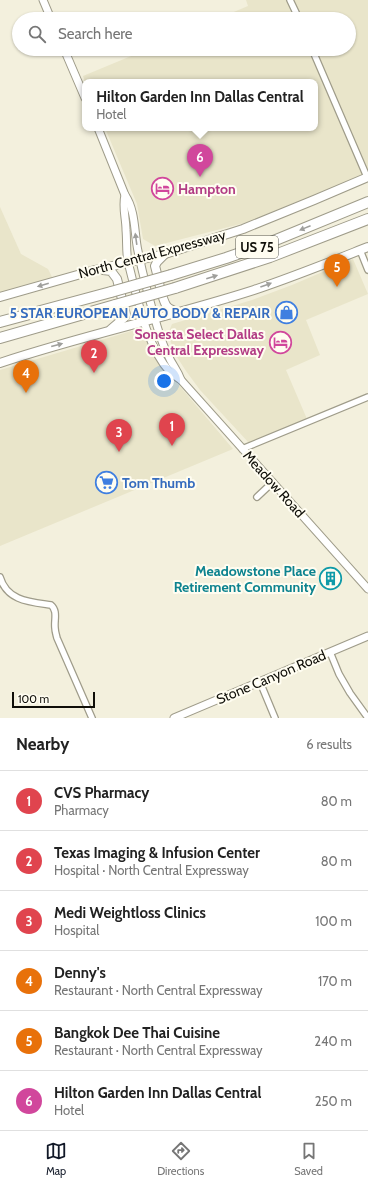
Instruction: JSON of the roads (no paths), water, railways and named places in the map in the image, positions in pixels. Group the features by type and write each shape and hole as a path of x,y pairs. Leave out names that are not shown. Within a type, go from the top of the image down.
{"highway":[{"path":"341,213 368,194"},
{"name":"North Central Expressway","path":"0,322 111,292 226,258 266,244 368,202"},
{"name":"US 75","path":"0,338 175,288 264,260 367,220"}],"main road":[{"name":"North Central Expressway","path":"0,297 95,270 165,254 261,222 367,177"},
{"path":"0,363 35,351 144,322 255,289 368,247"},
{"path":"165,254 157,262 156,266 163,300 169,308 177,312"},
{"path":"95,270 107,270 114,274 117,279 126,314 124,318 109,331"}],"street":[{"path":"43,0 48,12"},
{"path":"290,0 296,12"},
{"path":"67,56 82,91"},
{"path":"315,56 367,177"},
{"name":"Meadow Road","path":"99,131 125,195 129,201 140,260 155,318 164,347 169,358 178,371 181,380"},
{"name":"Meadow Road","path":"125,195 123,202 128,262 144,322 150,338 165,365 171,373 181,380 368,589"},
{"path":"360,250 368,270"},
{"path":"242,449 368,397"},
{"path":"257,497 273,482"},
{"path":"0,577 7,591 16,598 51,605 54,607 54,630 92,718"},
{"name":"Stone Canyon Road","path":"174,718 187,715 368,636"},
{"path":"330,652 339,674 350,693 368,718"},
{"path":"260,682 275,718"}],"place":[{"name":"Hilton Garden Inn Dallas Central","path":"200,177"},
{"name":"Hampton","path":"163,189"},
{"name":"Bangkok Dee Thai Cuisine","path":"337,287"},
{"name":"5 STAR EUROPEAN AUTO BODY & REPAIR","path":"286,313"},
{"name":"Sonesta Select Dallas Central Expressway","path":"280,342"},
{"name":"Texas Imaging & Infusion Center","path":"94,373"},
{"name":"Denny's","path":"26,393"},
{"name":"CVS Pharmacy","path":"172,446"},
{"name":"Medi Weightloss Clinics","path":"119,452"},
{"name":"Tom Thumb","path":"106,483"},
{"name":"Meadowstone Place Retirement Community","path":"331,579"}]}
